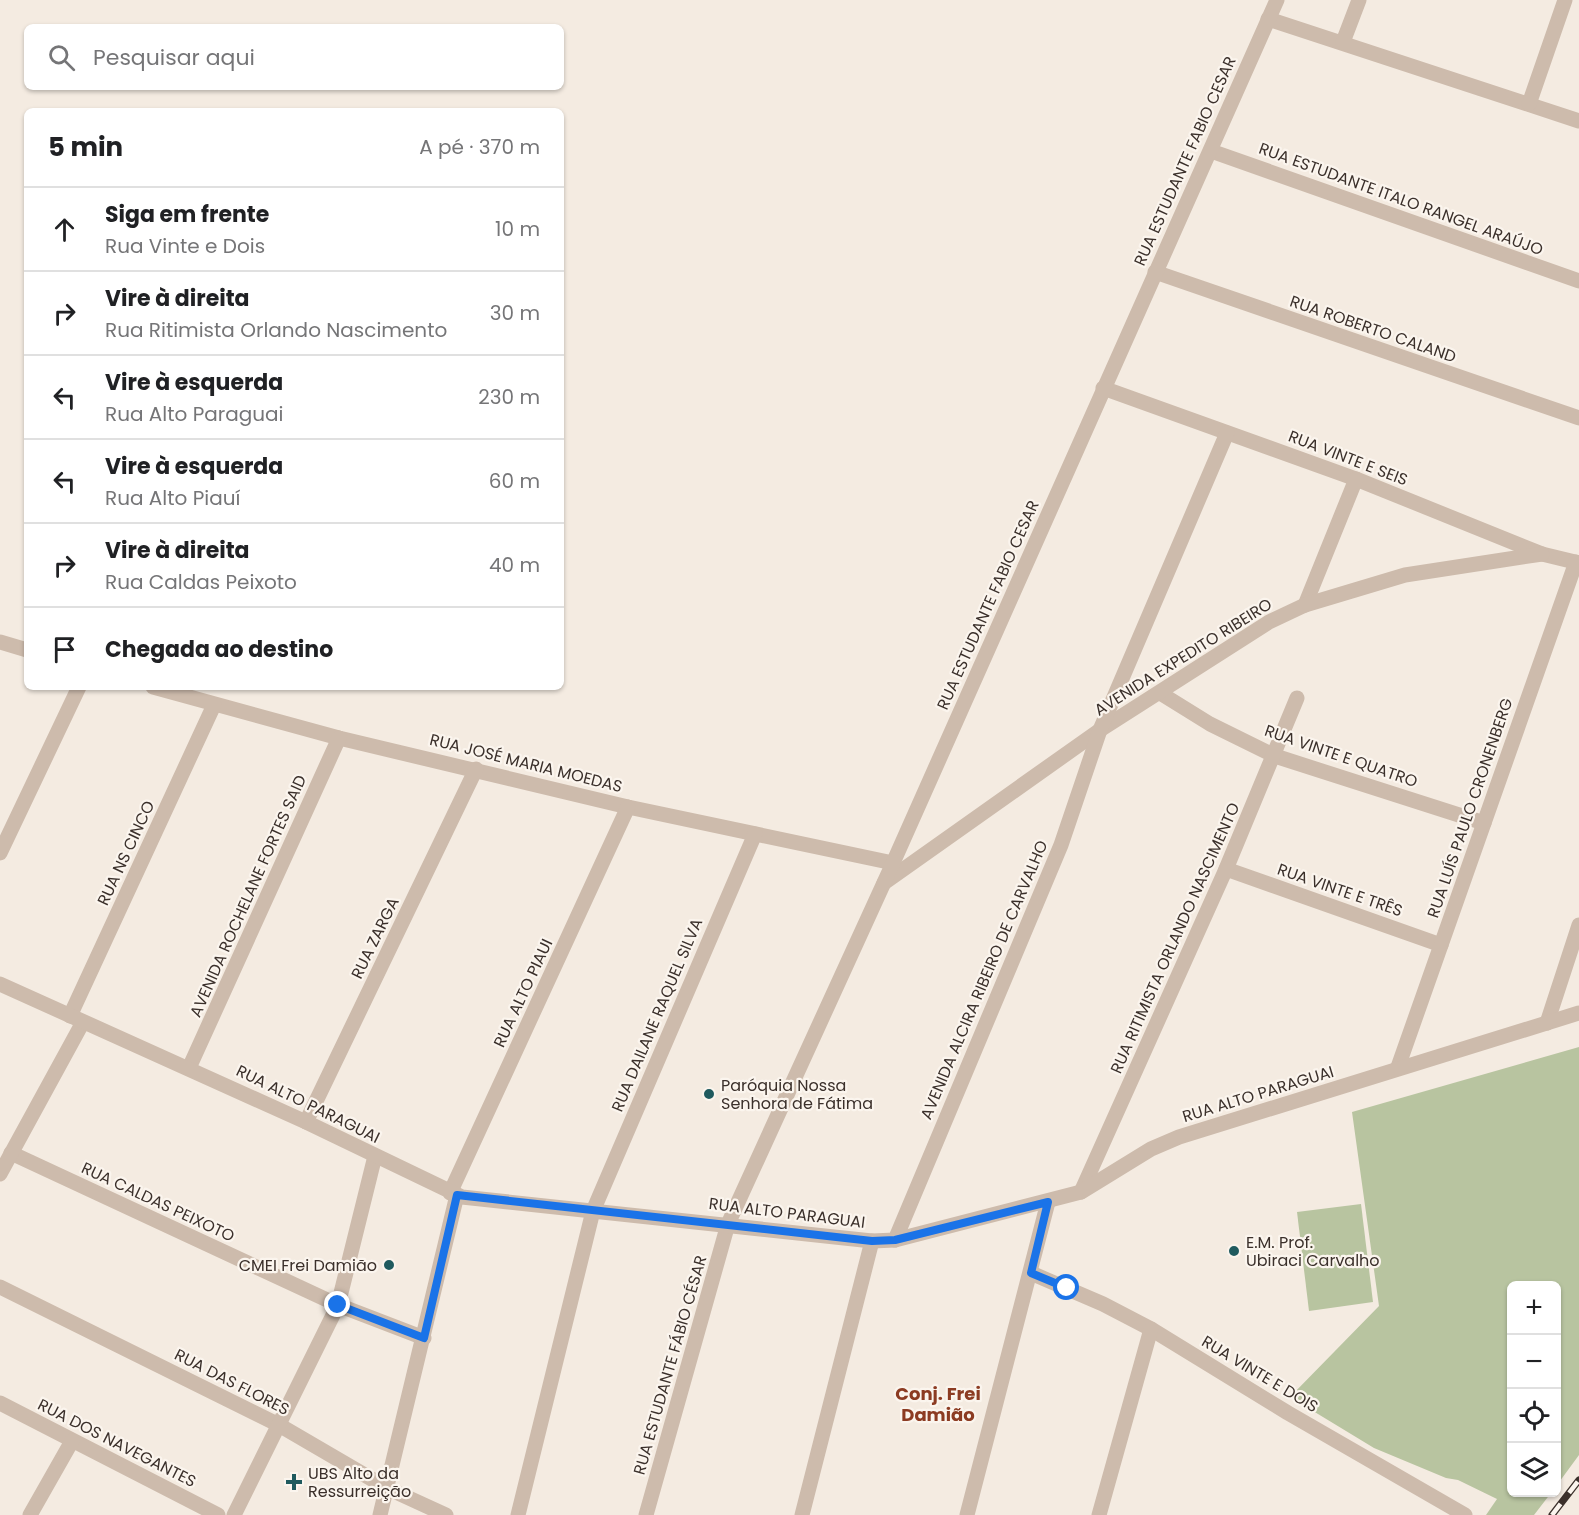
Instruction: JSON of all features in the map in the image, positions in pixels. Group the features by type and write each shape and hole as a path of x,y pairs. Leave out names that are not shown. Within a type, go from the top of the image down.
{"street":[{"name":"RUA ESTUDANTE FABIO CESAR","path":"728,1224 893,863 1277,0"},
{"path":"1343,42 1359,0"},
{"path":"1529,104 1565,0"},
{"path":"1268,19 1579,121"},
{"name":"RUA ESTUDANTE ITALO RANGEL ARAÚJO","path":"1211,151 1579,282"},
{"name":"RUA ROBERTO CALAND","path":"1155,272 1579,418"},
{"name":"RUA VINTE E SEIS","path":"1103,388 1356,479 1542,554 1578,562"},
{"name":"AVENIDA ALCIRA RIBEIRO DE CARVALHO","path":"895,1240 1061,845 1100,730 1227,433"},
{"path":"1305,605 1356,479"},
{"name":"AVENIDA EXPEDITO RIBEIRO","path":"884,883 1100,730 1223,650 1305,605 1405,575 1542,554"},
{"name":"RUA LUÍS PAULO CRONENBERG","path":"1398,1067 1578,562"},
{"path":"0,642 24,649"},
{"path":"0,853 78,690"},
{"name":"RUA JOSÉ MARIA MOEDAS","path":"163,690 339,738 628,807 893,863"},
{"name":"RUA VINTE E QUATRO","path":"1160,693 1210,724 1275,756 1484,823"},
{"name":"RUA RITIMISTA ORLANDO NASCIMENTO","path":"1080,1192 1226,869 1275,756 1297,698"},
{"name":"RUA NS CINCO","path":"0,1173 76,1019 214,705"},
{"name":"AVENIDA ROCHELANE FORTES SAID","path":"189,1068 339,738"},
{"name":"RUA ZARGA","path":"306,1122 476,769"},
{"name":"RUA ALTO PIAUI","path":"380,1515 424,1338 454,1194 628,807"},
{"name":"RUA DAILANE RAQUEL SILVA","path":"518,1515 593,1211 755,834"},
{"name":"RUA VINTE E TRÊS","path":"1226,869 1442,945"},
{"path":"1547,1023 1579,925"},
{"name":"RUA ALTO PARAGUAI","path":"0,984 306,1122 454,1194 872,1241 895,1240 1080,1192 1151,1149 1179,1137 1258,1114 1398,1067 1579,1013"},
{"name":"RUA CALDAS PEIXOTO","path":"11,1153 338,1305 424,1338"},
{"path":"234,1515 338,1305 375,1156"},
{"path":"967,1515 1048,1202"},
{"name":"RUA ESTUDANTE FÁBIO CÉSAR","path":"646,1515 728,1224"},
{"path":"802,1515 872,1241"},
{"name":"RUA VINTE E DOIS","path":"1031,1273 1103,1304 1151,1329 1288,1413 1465,1515"},
{"name":"RUA DAS FLORES","path":"0,1287 279,1425 387,1488 446,1515"},
{"path":"1100,1515 1151,1329"},
{"name":"RUA DOS NAVEGANTES","path":"0,1403 218,1515"},
{"path":"30,1515 72,1441"}],"green space":[{"path":"1579,1047 1579,1455 1561,1480 1561,1281 1507,1281 1507,1497 1548,1497 1534,1515 1486,1515 1497,1499 1458,1480 1446,1478 1374,1448 1290,1397 1379,1306 1352,1112"},
{"path":"1361,1204 1373,1302 1309,1311 1297,1212"}],"railway":[{"path":"1552,1515 1579,1480"}],"place":[{"name":"Paróquia Nossa Senhora de Fátima","path":"709,1094"},
{"name":"E.M. Prof. Ubiraci Carvalho","path":"1234,1251"},
{"name":"CMEI Frei Damião","path":"389,1265"},
{"name":"UBS Alto da Ressurreição","path":"294,1482"}],"district":[{"name":"Conj. Frei Damião","path":"938,1403"}],"route":[{"path":"338,1305 424,1338 457,1195 470,1199 728,1224 872,1241 895,1240 1048,1202 1031,1273 1067,1288"}]}
